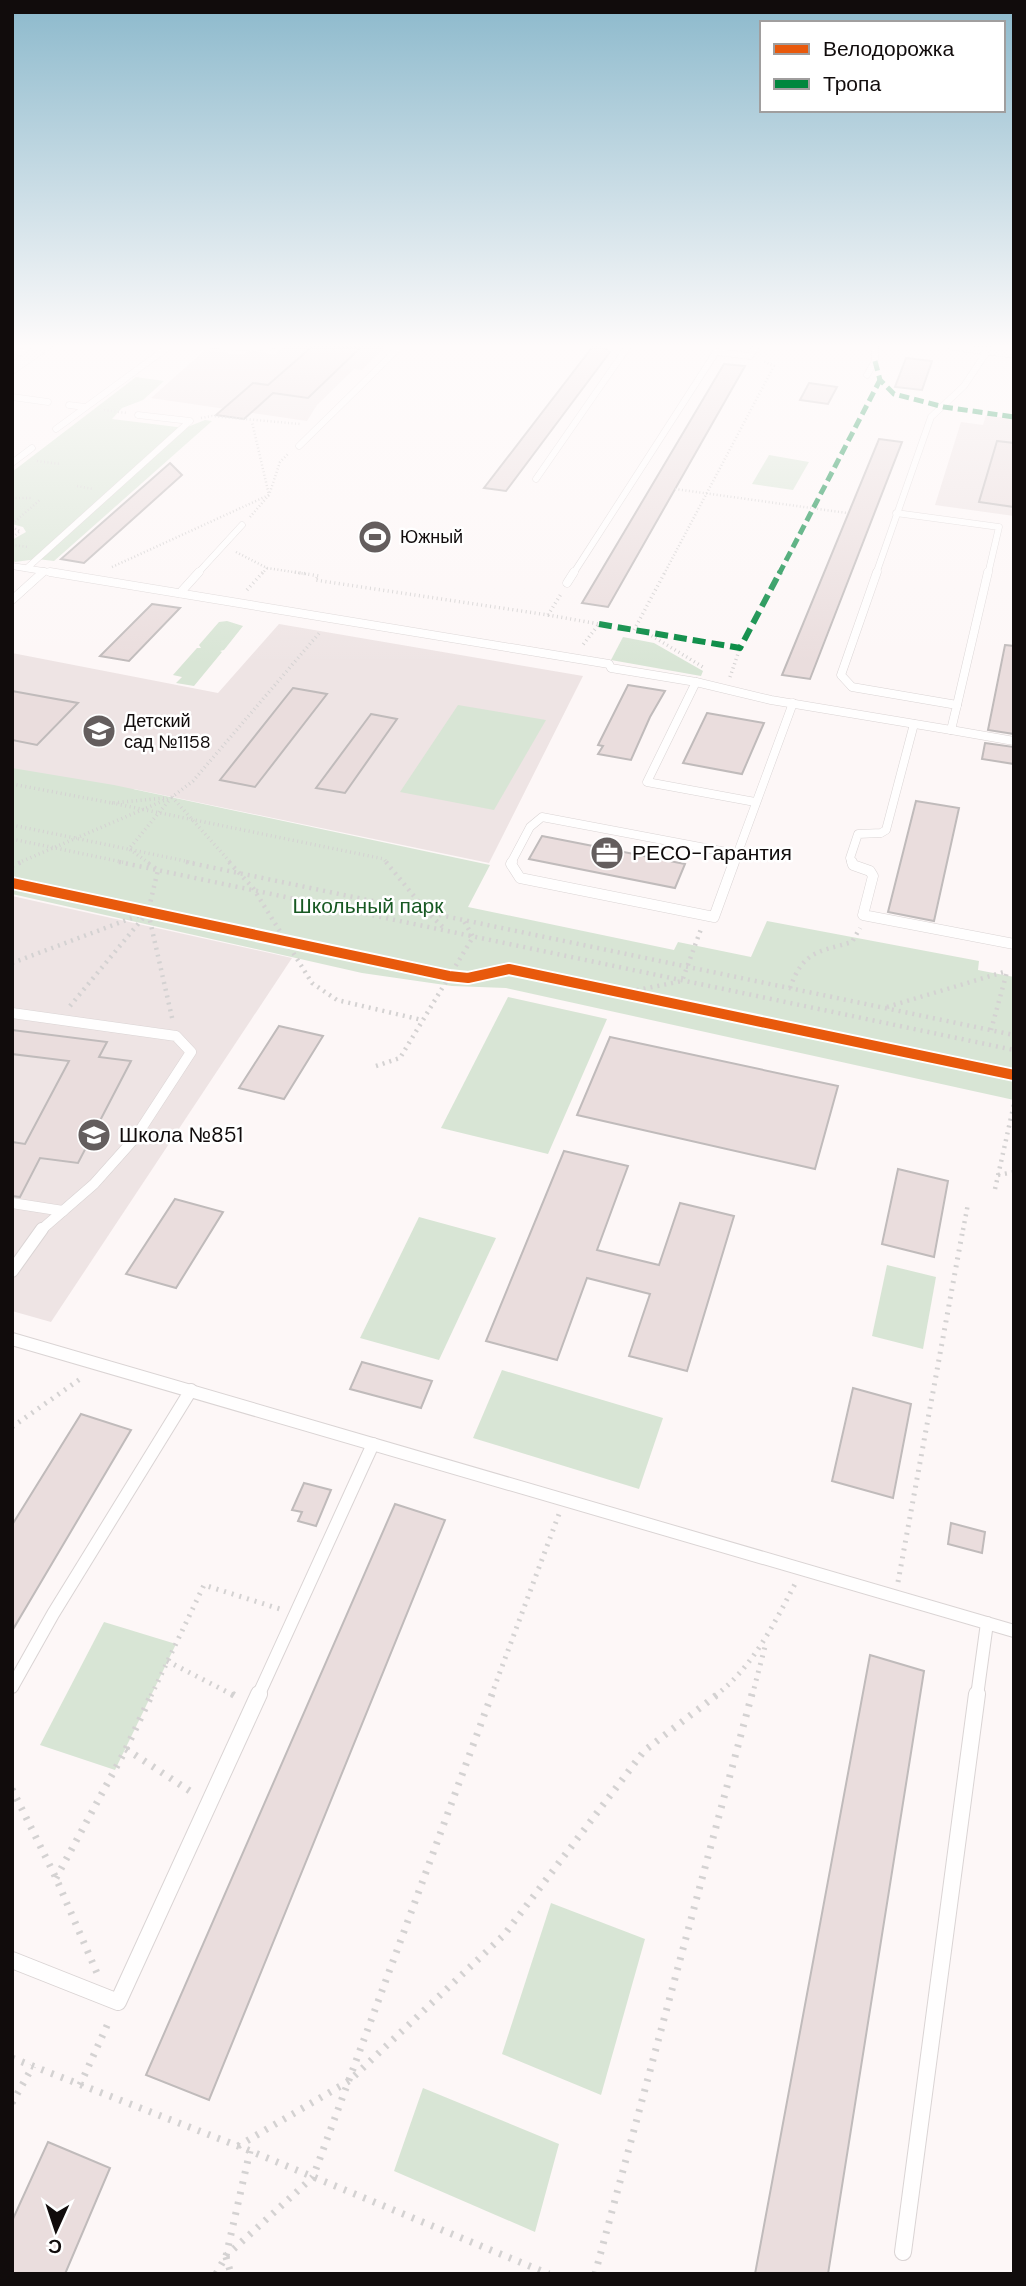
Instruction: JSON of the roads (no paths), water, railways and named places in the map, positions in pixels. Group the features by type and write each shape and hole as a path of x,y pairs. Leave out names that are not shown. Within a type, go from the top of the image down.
{"lane":[{"path":"12,463 27,452"},
{"path":"27,568 156,452"},
{"path":"536,479 555,452"},
{"path":"567,583 652,452"},
{"path":"918,452 841,675 852,687 957,705"},
{"path":"896,513 999,527 951,730"},
{"path":"180,593 242,525"},
{"path":"12,566 608,664 611,668 696,682 725,691 1014,741"},
{"path":"12,600 44,571"},
{"path":"696,682 647,782 755,802"},
{"path":"737,854 542,817 530,827 511,864 520,878 714,918 793,703"},
{"path":"914,724 886,830 881,834 858,834 850,858 857,868 873,873 863,915 1014,944"},
{"path":"12,1013 176,1036 191,1052 135,1138 94,1184 42,1229 12,1271"},
{"path":"12,1203 63,1211"},
{"path":"12,1339 1014,1631"},
{"path":"12,1687 53,1614 191,1391"},
{"path":"12,1960 112,1999 208,1804 373,1444"},
{"path":"903,2252 987,1623"}],"place":[{"name":"Южный","path":"375,537"},
{"name":"Детский сад №1158","path":"99,731"},
{"name":"РЕСО-Гарантия","path":"607,853"},
{"name":"Школа №851","path":"94,1135"}],"park label":[{"name":"Школьный парк","path":"368,906"}]}
